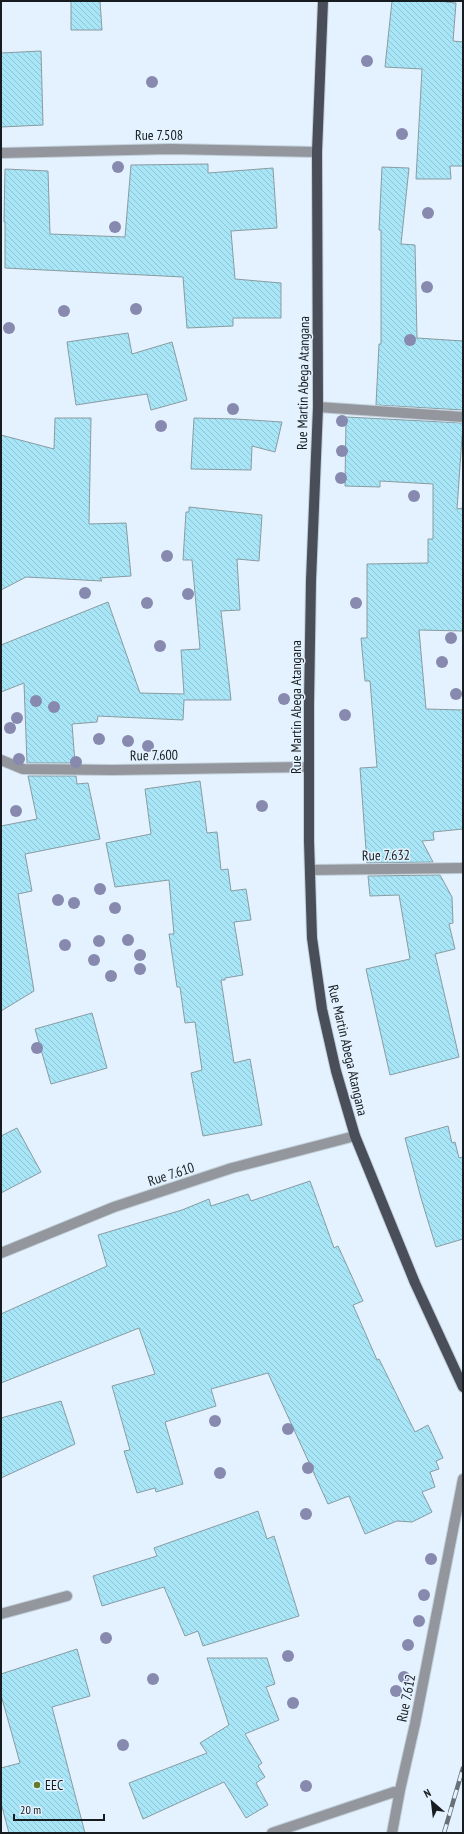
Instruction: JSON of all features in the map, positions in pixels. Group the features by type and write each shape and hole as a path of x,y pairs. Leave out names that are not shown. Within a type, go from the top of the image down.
{"main road":[{"name":"Rue Martin Abega Atangana","path":"323,1 317,152 318,408 311,581 309,767 312,938 322,1009 336,1071 355,1136 415,1283 463,1387"}],"street":[{"name":"Rue 7.508","path":"1,153 170,149 317,152"},
{"path":"318,408 463,417"},
{"name":"Rue 7.600","path":"1,760 23,769 113,770 309,767"},
{"name":"Rue 7.632","path":"310,870 463,868"},
{"name":"Rue 7.610","path":"1,1253 114,1207 232,1168 355,1136"},
{"name":"Rue 7.612","path":"392,1833 463,1479"},
{"path":"1,1614 67,1596"},
{"path":"272,1833 400,1790"}],"building":[{"path":"71,1 100,1 102,30 71,30"},
{"path":"392,1 437,1 456,3 453,41 463,42 463,166 450,166 451,179 416,179 422,69 385,67"},
{"path":"41,51 43,125 1,127 1,53"},
{"path":"208,164 208,173 273,168 277,228 231,231 235,279 281,283 281,318 233,318 233,326 187,328 183,277 5,268 5,169 48,171 50,234 125,237 131,165"},
{"path":"382,167 409,168 401,244 415,245 417,338 463,341 463,410 376,405 379,344 381,344 381,230 379,230"},
{"path":"128,333 132,354 172,342 187,400 151,410 147,394 76,405 67,342"},
{"path":"346,417 463,423 457,509 463,508 463,631 419,630 426,709 463,710 463,829 433,832 434,840 422,841 433,862 367,863 360,768 377,767 370,681 365,681 361,638 367,638 367,564 428,563 428,539 433,539 433,484 380,481 380,487 345,486"},
{"path":"55,418 91,418 89,524 126,523 131,576 100,578 102,581 26,577 1,590 1,435 54,449"},
{"path":"194,418 282,422 275,452 252,446 251,470 191,469"},
{"path":"189,507 262,515 259,561 237,559 240,610 221,611 231,700 184,700 183,720 98,716 97,722 72,724 75,763 27,763 24,683 1,692 1,645 108,602 140,693 184,694 181,650 200,649 192,560 183,560 186,512 189,512"},
{"path":"28,776 76,776 77,784 88,783 100,839 25,854 32,891 18,894 34,991 1,1011 1,826 37,819"},
{"path":"200,781 207,833 217,832 221,870 228,869 231,891 246,889 251,920 234,922 243,975 221,980 234,1063 250,1059 262,1125 203,1136 191,1073 202,1070 195,1022 185,1023 180,987 177,987 169,934 174,934 169,880 115,887 106,843 151,834 145,789"},
{"path":"440,875 452,897 453,923 449,924 455,949 435,954 459,1057 390,1075 366,969 410,959 399,895 370,896 368,876"},
{"path":"92,1013 107,1068 51,1084 35,1029"},
{"path":"448,1126 452,1143 455,1142 459,1158 463,1157 463,1239 436,1247 405,1138"},
{"path":"17,1128 41,1172 1,1193 1,1136"},
{"path":"310,1181 334,1248 338,1246 363,1301 353,1305 377,1360 379,1359 415,1432 428,1425 443,1458 436,1461 439,1469 430,1472 435,1487 422,1492 432,1512 412,1522 397,1521 365,1534 349,1496 328,1504 268,1373 211,1389 216,1406 165,1422 183,1484 156,1492 155,1488 137,1493 124,1451 130,1450 112,1386 155,1374 139,1328 1,1383 1,1314 107,1266 98,1235 182,1210 209,1199 211,1206 248,1194 251,1201"},
{"path":"61,1401 75,1444 1,1478 1,1418"},
{"path":"258,1511 267,1539 274,1536 299,1616 203,1646 198,1631 185,1636 164,1587 102,1606 93,1576 157,1556 154,1548"},
{"path":"77,1649 90,1696 52,1707 85,1833 9,1833 1,1803 1,1768 20,1763 1,1695 1,1674"},
{"path":"207,1658 267,1658 275,1684 266,1687 279,1720 245,1734 262,1763 258,1766 265,1777 256,1783 268,1805 246,1818 224,1782 143,1819 129,1783 207,1753 200,1743 229,1725"}],"railway":[{"path":"444,1833 463,1768"}],"place":[{"name":"EEC","path":"37,1785"}]}
